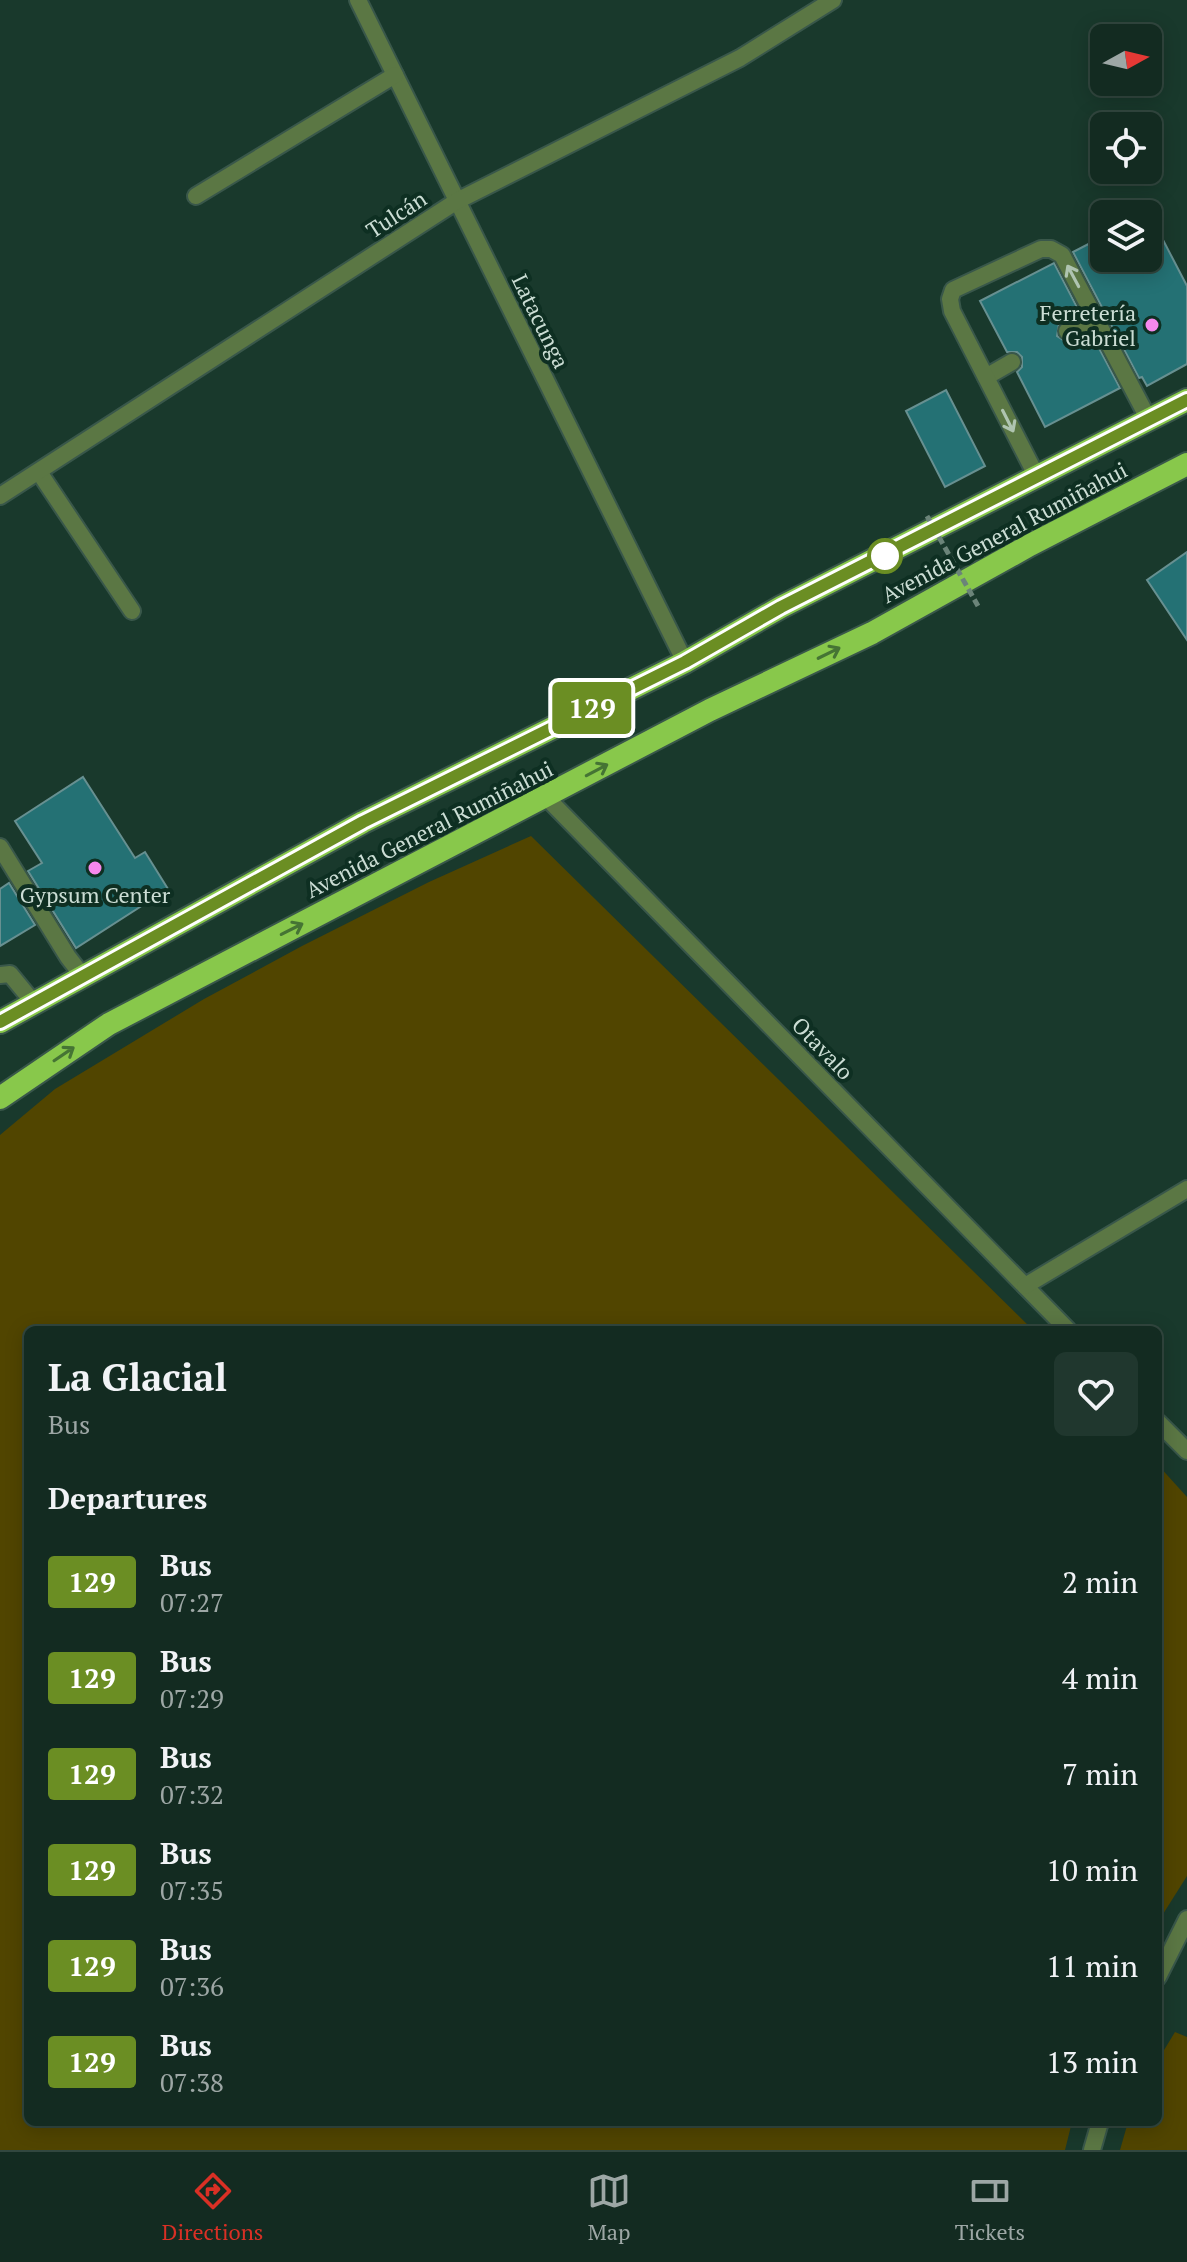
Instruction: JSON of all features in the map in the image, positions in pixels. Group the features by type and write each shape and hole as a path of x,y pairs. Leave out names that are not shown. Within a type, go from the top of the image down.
{"highway":[{"name":"Avenida General Rumiñahui","path":"0,1022 363,822 685,662 781,607 1187,400"},
{"name":"Avenida General Rumiñahui","path":"0,1098 109,1024 710,710 872,633 1030,545 1187,464"}],"street":[{"name":"Latacunga","path":"358,0 685,662"},
{"name":"Tulcán","path":"0,496 457,201 740,58 833,0"},
{"path":"196,196 395,75"},
{"path":"1037,477 952,311 950,299 953,290 1041,249 1051,249 1062,255 1149,420"},
{"path":"1067,331 1095,319"},
{"path":"986,377 1012,362"},
{"path":"39,472 132,611"},
{"name":"Otavalo","path":"546,797 1064,1326"},
{"path":"0,847 82,975"},
{"path":"0,975 10,974 33,1002"},
{"path":"1025,1286 1187,1189"},
{"path":"1162,1426 1187,1451"},
{"path":"1162,1969 1187,1919"},
{"path":"1092,2150 1099,2126"}],"path":[{"path":"927,516 978,606"}],"shaded area":[{"path":"531,836 1029,1326 24,1326 24,2126 1071,2126 1065,2150 0,2150 0,1135 55,1089 204,999 429,882"},
{"path":"1162,1469 1187,1497 1187,1876 1162,1916"},
{"path":"1175,2032 1187,2037 1187,2150 1120,2150 1127,2126 1162,2126 1162,2053"}],"building":[{"name":"Ferretería Gabriel","path":"1162,238 1187,286 1187,364 1147,386 1142,377 1139,378 1073,252 1090,243 1090,272 1162,272"},
{"path":"1054,263 1080,313 1059,324 1057,336 1066,342 1091,333 1120,388 1045,427 1017,372 1022,367 1022,357 1017,352 1007,352 980,301"},
{"path":"946,390 985,466 945,487 906,411"},
{"path":"1187,552 1187,640 1147,580"},
{"name":"Gypsum Center","path":"83,777 135,858 145,852 168,889 76,948 28,871 42,863 15,821"},
{"path":"9,883 35,925 0,946 0,889"}],"bus line":[{"name":"129","path":"0,1022 363,822 685,662 781,607 1187,400"}],"place":[{"name":"Ferretería Gabriel","path":"1152,325"},
{"name":"Gypsum Center","path":"95,868"}]}
